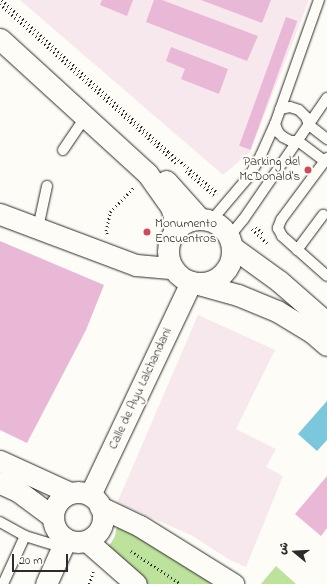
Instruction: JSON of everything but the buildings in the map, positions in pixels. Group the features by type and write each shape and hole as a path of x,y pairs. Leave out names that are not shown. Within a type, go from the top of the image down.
{"street":[{"path":"0,39 147,173 171,207 174,216 174,234"},
{"path":"147,173 155,175 170,185 206,220 224,230 230,242 232,256 229,266 224,274 207,283 194,283"},
{"path":"0,214 136,265 173,268"},
{"path":"206,220 190,221 181,226 174,234 168,251 173,268 178,275 194,283 238,295 277,311 313,333 327,344"},
{"path":"230,242 279,281 327,323"},
{"name":"Calle de Ayu Lalchandani","path":"87,498 194,283"},
{"path":"0,461 87,498 140,526 233,584"},
{"path":"0,483 18,491 52,517 62,547 46,584"},
{"path":"52,517 58,502 87,498"},
{"path":"62,547 87,541 99,530 103,515 87,498"},
{"path":"87,541 136,584"}],"lane":[{"path":"206,220 226,202 256,164 275,124 319,0"},
{"path":"230,242 244,219 327,98"},
{"path":"280,109 290,107 298,110 306,116 309,126 327,139"},
{"path":"63,150 85,117"},
{"path":"275,124 278,132 283,137 291,141 298,141 326,159 281,220 278,228 282,236 327,276"},
{"path":"38,228 47,186"},
{"path":"297,250 326,215"},
{"path":"0,522 26,536 62,547"},
{"path":"3,584 26,536"}],"path":[{"path":"2,0 167,153"},
{"path":"0,4 167,153 226,202"},
{"path":"109,238 106,231 110,212 167,153"},
{"path":"244,219 268,238"},
{"path":"244,219 271,246"},
{"path":"130,551 181,584"},
{"path":"89,584 94,569"}],"shaded area":[{"path":"20,0 309,0 250,152 223,175"},
{"path":"198,315 275,350 236,429 276,449 266,467 283,476 246,567 230,560 191,535 117,503"}],"green space":[{"path":"117,524 222,584 146,584 102,550 111,543 115,536"},
{"path":"276,566 296,584 261,584"}],"water":[{"path":"327,401 327,440 317,451 298,434"}],"place":[{"name":"Parking del McDonald's","path":"308,170"},
{"name":"Monumento Encuentros","path":"147,232"}]}
